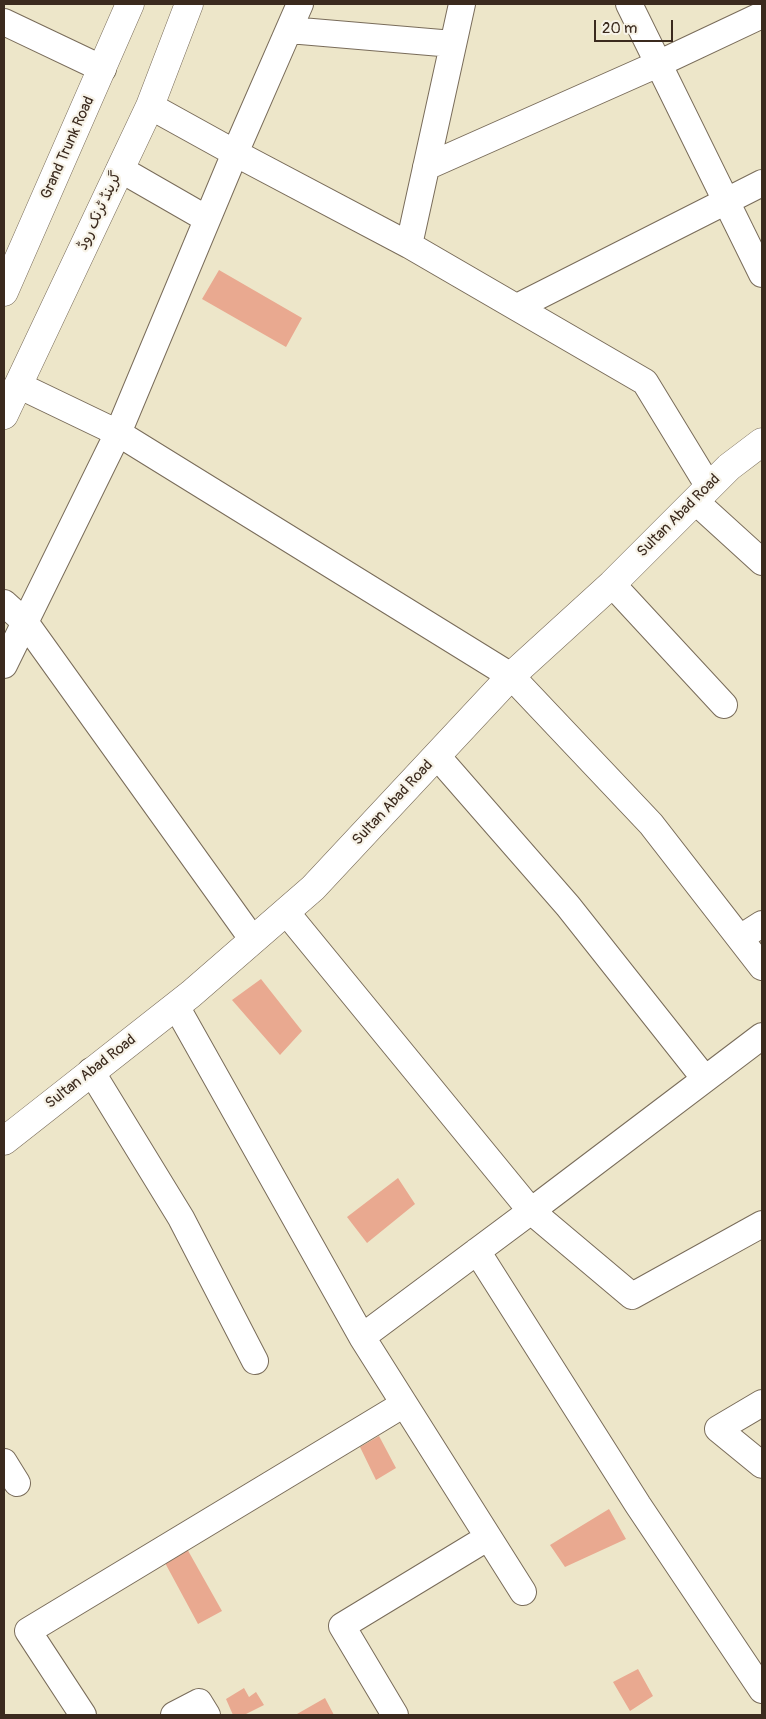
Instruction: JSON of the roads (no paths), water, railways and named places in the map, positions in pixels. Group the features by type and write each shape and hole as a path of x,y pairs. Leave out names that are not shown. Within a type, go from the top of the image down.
{"street":[{"name":"Grand Trunk Road","path":"4,292 130,4"},
{"name":"گرینڈ ٹرنک روڈ","path":"4,415 150,106 189,4"},
{"path":"4,665 118,433 235,152 300,4"},
{"path":"410,244 462,4"},
{"path":"629,4 762,274"},
{"path":"426,167 658,64 762,15"},
{"path":"4,22 103,69"},
{"path":"289,30 454,44"},
{"path":"150,106 410,244 645,382 702,494 762,562"},
{"path":"120,169 207,219"},
{"path":"517,307 762,183"},
{"path":"18,385 118,433 511,676 651,824 762,966"},
{"name":"Sultan Abad Road","path":"4,1141 176,1006 313,888 511,676 612,584 729,467 762,442"},
{"path":"612,584 724,706"},
{"path":"4,603 25,622 253,940"},
{"path":"437,756 568,906 705,1079"},
{"path":"286,912 531,1211 632,1296 762,1224"},
{"path":"740,938 762,924"},
{"path":"176,1006 362,1337 523,1592"},
{"path":"362,1337 762,1036"},
{"path":"91,1071 181,1218 255,1361"},
{"path":"477,1251 638,1505 762,1690"},
{"path":"762,1403 718,1429 762,1465"},
{"path":"83,1715 28,1631 404,1404"},
{"path":"395,1715 342,1626 488,1538"},
{"path":"174,1715 199,1702 207,1715"}]}
